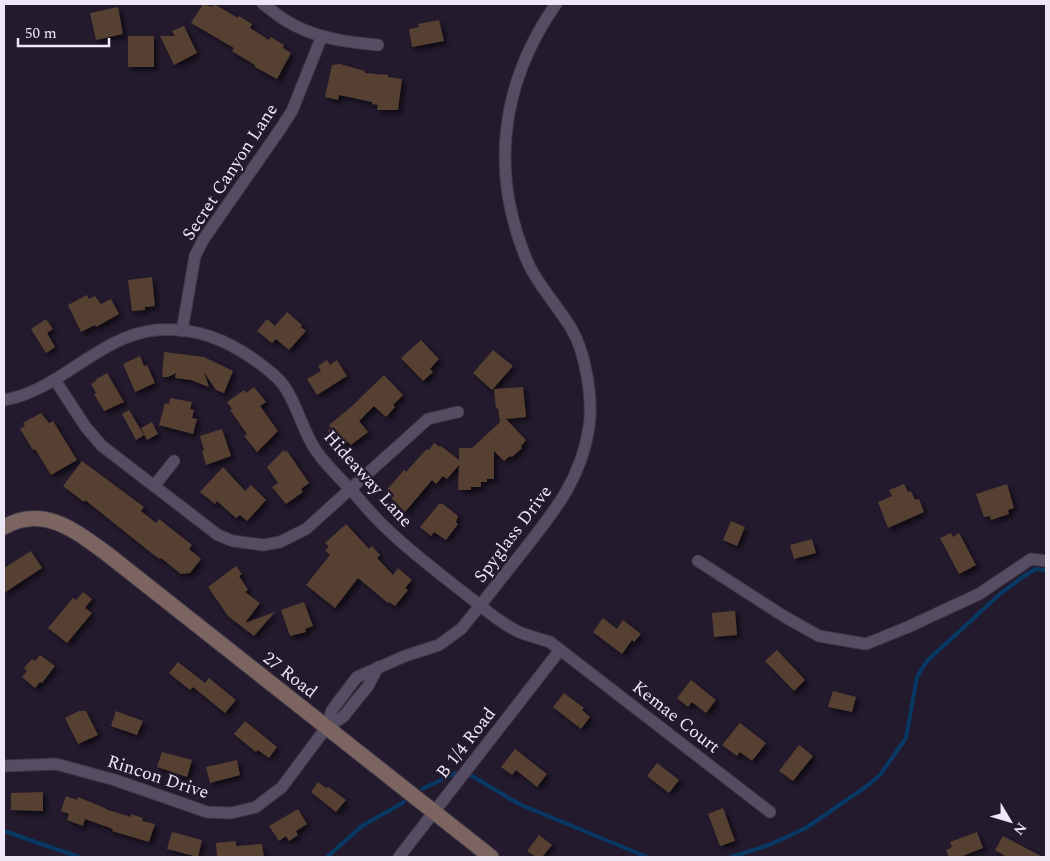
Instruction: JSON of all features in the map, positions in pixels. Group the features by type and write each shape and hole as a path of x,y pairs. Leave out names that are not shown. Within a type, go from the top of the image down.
{"street":[{"path":"263,4 286,21 322,36 346,42 378,45"},
{"name":"Spyglass Drive","path":"326,728 332,710 357,677 378,667 439,645 461,629 562,502 579,467 589,428 590,408 586,369 572,330 530,266 510,208 504,149 511,98 523,62 540,27 556,4"},
{"name":"Secret Canyon Lane","path":"182,331 195,256 203,240 292,111 322,36"},
{"name":"Hideaway Lane","path":"4,400 36,391 123,339 157,330 182,331 213,336 229,343 272,373 284,385 309,441 320,457 390,532 480,606 518,631 550,642 560,650"},
{"path":"55,380 85,426 102,446 218,535 233,542 263,545 280,542 306,529 428,419 458,412"},
{"path":"154,486 174,461"},
{"name":"27 Road","path":"4,527 14,522 38,517 63,525 106,553 491,857"},
{"path":"698,561 785,617 819,636 866,644 979,594 1031,559 1046,561"},
{"name":"Kemae Court","path":"560,650 770,812"},
{"name":"B 1/4 Road","path":"399,857 560,650"},
{"name":"Rincon Drive","path":"4,766 56,764 115,780 207,812 231,813 256,807 282,787 326,728"}],"building":[{"path":"203,4 212,7 214,4 238,18 239,16 252,24 250,28 269,40 271,37 284,45 283,48 291,53 277,79 232,51 234,48 191,23"},
{"path":"118,7 123,34 96,40 90,13"},
{"path":"439,20 444,41 412,47 409,29 419,27 418,24"},
{"path":"184,26 197,53 174,65 160,36 175,36 172,31"},
{"path":"128,36 154,36 154,67 128,67"},
{"path":"340,64 365,71 365,73 388,75 388,77 402,79 398,110 377,110 378,105 372,104 372,102 339,95 338,100 325,97 332,65"},
{"path":"152,277 155,306 145,307 145,310 132,311 128,280"},
{"path":"87,295 89,299 95,296 101,304 111,299 119,314 96,327 95,325 81,332 68,305"},
{"path":"287,312 306,331 289,350 276,339 272,343 257,331 267,319 275,326"},
{"path":"46,319 53,329 47,333 55,347 46,353 31,329"},
{"path":"421,340 439,359 430,369 433,372 423,381 401,358"},
{"path":"493,350 513,366 492,390 473,373"},
{"path":"164,352 204,357 233,371 224,393 216,390 204,372 209,387 191,380 175,378 176,373 168,377 162,377"},
{"path":"140,356 144,366 147,365 155,383 135,392 123,364"},
{"path":"327,360 330,365 337,360 347,376 317,395 307,379 321,371 318,366"},
{"path":"107,373 124,402 104,411 94,394 96,393 91,384"},
{"path":"384,375 403,395 393,405 395,407 386,417 374,406 359,421 368,432 351,445 348,442 345,445 342,441 338,444 328,431 331,428 329,425"},
{"path":"254,387 266,402 260,406 278,431 257,452 244,436 247,434 230,410 232,409 227,402 244,390 246,393"},
{"path":"523,387 526,417 506,419 526,440 521,446 522,448 504,461 494,451 494,479 487,479 487,482 481,482 481,487 471,487 471,490 458,490 459,465 447,479 443,476 436,484 432,480 405,512 385,492 404,470 406,472 434,443 459,460 459,448 472,448 500,422 498,408 496,409 494,389"},
{"path":"170,398 192,402 190,409 194,410 192,418 197,419 193,434 159,425 165,403 169,404"},
{"path":"129,410 144,435 136,440 122,414"},
{"path":"41,413 49,423 53,421 77,460 51,475 20,429 25,426 23,423"},
{"path":"152,422 158,434 147,440 141,428"},
{"path":"222,429 231,456 206,465 200,436"},
{"path":"284,450 285,452 287,451 309,483 301,489 303,492 286,504 272,487 278,483 267,467"},
{"path":"82,461 144,507 141,511 156,523 159,519 192,545 189,549 201,559 190,573 181,574 85,500 84,502 63,486"},
{"path":"223,467 245,491 251,485 266,500 247,521 240,515 236,518 217,501 215,504 200,492"},
{"path":"904,484 908,492 911,491 915,500 919,499 924,512 888,528 878,502 892,496 889,490"},
{"path":"1007,484 1014,508 1008,510 1009,514 991,520 990,516 984,517 976,494"},
{"path":"439,504 443,504 458,516 456,522 458,524 446,540 434,532 431,536 420,527"},
{"path":"731,521 745,527 737,546 723,540"},
{"path":"346,524 369,549 372,546 380,555 377,558 393,575 398,568 412,580 405,588 408,590 395,606 388,603 358,578 335,608 306,585 330,555 325,550 329,547 325,543"},
{"path":"951,533 953,537 959,533 976,565 959,574 940,538"},
{"path":"812,539 816,553 794,559 790,545"},
{"path":"31,551 42,568 4,593 4,568"},
{"path":"236,566 242,574 239,576 248,590 245,592 260,603 245,623 275,612 254,636 228,616 208,587"},
{"path":"83,592 92,599 85,608 92,613 67,643 48,628 73,598 76,600"},
{"path":"304,602 313,626 305,629 306,632 290,636 281,610"},
{"path":"735,611 737,635 714,637 712,613"},
{"path":"603,618 617,629 623,620 641,634 634,642 632,640 622,654 593,632"},
{"path":"777,650 805,680 794,691 765,661"},
{"path":"40,655 55,666 42,683 40,682 35,688 22,677 27,671 24,668 32,659 35,661"},
{"path":"178,662 205,683 209,678 236,700 225,713 193,687 190,690 169,673"},
{"path":"691,680 716,700 706,713 692,702 688,707 677,698"},
{"path":"833,691 856,697 852,712 828,707"},
{"path":"564,693 584,708 582,710 590,717 581,729 553,707"},
{"path":"79,711 86,711 98,735 78,744 65,718"},
{"path":"116,711 143,721 137,735 111,726"},
{"path":"245,721 277,747 269,758 258,750 256,752 234,734"},
{"path":"740,723 766,743 752,761 740,752 737,756 722,745"},
{"path":"799,745 813,756 793,781 779,771"},
{"path":"515,749 547,774 537,787 516,770 512,775 501,767"},
{"path":"162,752 192,760 187,777 157,767"},
{"path":"237,760 240,775 210,783 206,767"},
{"path":"657,763 679,780 669,793 647,776"},
{"path":"318,782 346,800 336,812 311,792"},
{"path":"43,792 43,811 11,810 11,793"},
{"path":"66,796 77,800 78,797 105,809 131,817 131,814 143,818 142,821 155,824 149,842 112,831 113,829 85,819 83,826 67,820 69,814 61,811"},
{"path":"723,808 735,841 720,846 708,814"},
{"path":"298,809 307,824 296,831 298,835 289,841 286,836 279,841 269,826"},
{"path":"172,832 202,840 198,857 167,849"},
{"path":"977,832 983,848 960,857 949,857 946,850 952,847 950,842"},
{"path":"539,835 552,845 542,857 536,857 527,851"},
{"path":"1003,836 1043,857 1007,857 995,850"},
{"path":"236,841 236,846 262,844 264,857 217,857 216,843"}],"waterway":[{"path":"731,857 769,845 806,828 880,775 906,738 917,677 927,661 1000,594 1036,569 1046,570"},
{"path":"422,789 456,773"},
{"path":"472,776 519,804 647,857"},
{"path":"327,857 362,826 404,802"},
{"path":"4,831 79,857"}]}
